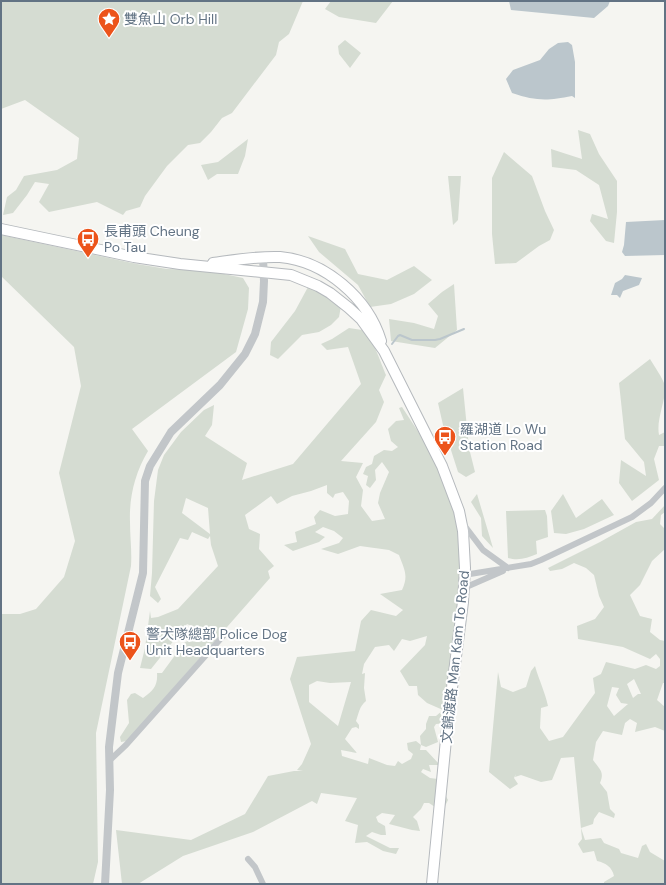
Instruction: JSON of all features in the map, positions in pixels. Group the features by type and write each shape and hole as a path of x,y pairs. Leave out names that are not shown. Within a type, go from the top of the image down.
{"main road":[{"name":"文錦渡路 Man Kam To Road","path":"1,229 134,257 180,264 291,275 330,293 355,313 384,351"},
{"name":"文錦渡路 Man Kam To Road","path":"202,265 248,257 279,257 314,266 339,281 354,296 371,318 384,351 442,466 459,511 463,532 464,588 448,719 432,884"}],"street":[{"path":"105,884 110,790 109,747 118,673 143,573 145,481 150,466 171,432 220,385 245,354 255,334 262,302 264,272 263,258"},
{"path":"464,575 531,564 625,521 641,512 665,488"},
{"path":"461,520 483,550 508,568"},
{"path":"464,588 508,568"},
{"path":"110,760 126,745 224,635"},
{"path":"248,859 255,867 263,884"}],"shaded area":[{"path":"1,1 303,1 289,34 279,42 276,55 232,113 222,118 200,143 188,145 167,166 145,196 140,207 126,211 123,215 97,202 49,212 39,202 49,184 35,182 13,213 3,215 7,197 16,190 24,176 57,170 77,159 79,138 25,100 1,109"},
{"path":"331,1 393,1 376,23 339,17 325,9"},
{"path":"509,1 610,1 608,6 594,18 511,10"},
{"path":"345,40 361,53 350,68 339,54 338,46"},
{"path":"568,42 572,45 575,62 575,98 572,96 555,99 535,99 512,93 506,79 513,70 540,60 549,49 558,43"},
{"path":"578,130 590,134 599,154 617,181 617,212 614,243 606,241 590,221 592,214 608,219 599,185 576,170 552,167 551,149 582,159"},
{"path":"248,139 245,156 238,174 217,174 208,180 201,165 218,162"},
{"path":"504,152 532,176 554,230 550,240 516,263 495,264 492,234 492,178"},
{"path":"448,176 461,176 458,220 453,225"},
{"path":"665,220 665,255 625,256 622,252 626,222"},
{"path":"1,235 137,264 167,269 205,270 243,278 249,288 248,309 236,352 132,429 148,451 136,477 132,494 130,513 131,566 96,733 98,862 93,884 1,884 1,614 20,614 36,609 64,577 75,541 59,473 81,386 74,347 1,276"},
{"path":"308,236 345,249 358,274 387,280 414,266 432,280 414,294 391,304 370,307 358,285 319,252"},
{"path":"625,275 642,278 639,285 623,291 620,298 617,295 611,295 615,283 622,279"},
{"path":"454,284 457,330 435,348 391,341 389,319 414,323 434,329 438,316 428,304"},
{"path":"308,287 316,290 341,306 339,317 331,325 319,332 302,335 278,359 270,355 271,342 295,311"},
{"path":"349,328 362,330 373,343 386,375 379,390 384,402 376,422 341,461 363,463 356,477 363,490 361,506 372,521 385,519 378,503 380,493 389,472 382,462 375,470 376,480 370,488 366,485 368,476 363,474 366,467 372,464 374,456 384,450 392,451 398,447 391,441 388,429 396,421 404,420 399,408 402,407 439,460 463,541 447,723 436,724 434,727 438,742 426,747 421,745 420,750 426,750 440,765 429,765 431,772 423,769 421,772 430,778 438,779 448,800 445,806 435,807 429,803 424,803 421,809 413,817 417,821 420,831 389,824 395,815 382,813 376,817 378,822 385,826 386,835 372,832 366,836 390,848 399,848 396,854 383,851 367,842 355,843 358,825 345,821 357,798 321,793 317,804 312,801 253,832 183,856 138,884 122,884 116,830 191,840 245,814 268,776 294,771 303,771 297,770 302,764 311,744 290,679 297,657 355,651 361,621 371,610 396,616 403,610 380,594 402,590 405,576 404,568 399,555 389,550 360,546 338,554 321,549 339,543 343,538 334,531 323,527 315,532 325,537 319,542 293,551 284,545 297,542 295,532 316,524 314,517 320,510 335,516 348,514 349,501 343,492 335,494 333,498 327,493 327,485 292,496 277,504 271,496 245,515 249,529 260,534 259,549 274,566 268,571 270,578 127,741 121,742 120,737 129,723 127,700 131,694 135,693 143,698 150,693 156,685 157,673 162,673 184,643 195,637 196,628 187,624 151,669 140,668 145,648 150,611 151,618 158,617 178,609 218,566 211,545 210,536 208,539 192,532 188,540 180,538 155,587 161,599 158,603 150,596 154,501 158,470 164,455 181,432 204,410 214,405 212,425 205,436 247,463 242,480 293,464 361,384 348,347 327,350 321,344","holes":["186,498 208,508 210,534 182,513","427,636 425,645 400,671 409,686 417,686 418,695 427,703 443,710 436,716 429,716 426,729 420,736 421,745 416,741 407,743 408,750 413,754 411,759 402,764 398,761 395,766 387,765 369,758 368,764 342,756 341,750 357,753 345,739 352,728 356,727 359,729 359,725 356,721 361,708 366,701 364,688 365,673 362,674 364,664 375,647 389,645 394,651 402,639 410,641","317,681 330,683 351,682 338,726 309,702 309,685"]},
{"path":"650,359 665,386 658,429 659,435 665,432 665,446 659,446 654,459 659,480 632,501 619,483 621,460 646,476 644,462 625,439 619,383"},
{"path":"463,388 469,448 475,472 466,477 458,472 443,425 438,403"},
{"path":"477,494 493,548 482,536 481,518 471,502"},
{"path":"563,494 576,518 602,499 614,515 584,529 566,534 554,533 551,511"},
{"path":"665,505 665,512 661,515 660,524 665,529 665,549 652,561 640,585 630,595 640,616 652,619 650,632 660,640 665,641 665,683 663,683 657,700 665,707 665,731 655,727 635,732 637,723 630,719 625,723 622,735 603,731 596,742 593,760 601,770 602,776 600,783 607,792 610,809 615,814 614,818 599,812 594,819 593,824 581,828 585,840 601,838 604,843 619,849 621,853 638,858 642,846 646,844 650,852 665,861 665,884 604,884 604,882 614,876 612,870 606,864 597,861 594,851 583,853 578,844 582,839 574,757 561,758 552,780 541,782 521,775 515,777 516,774 514,778 518,784 510,789 489,772 498,672 501,687 513,692 526,687 531,671 535,666 548,706 541,708 540,728 549,741 563,737 595,693 593,678 601,674 606,662 635,669 646,665 656,669 660,666 660,659 656,654 650,659 623,647 578,639 577,626 595,619 604,607 599,596 594,575 586,568 574,563 562,569 550,571 548,568 636,522 652,519","holes":["634,679 641,694 638,694 633,698 627,684","612,687 619,688 616,695 621,703 628,704 614,716 607,706"]},
{"path":"545,510 547,516 548,537 536,541 537,554 523,559 508,558 506,511"}],"waterway":[{"path":"392,344 400,335 412,340 435,340 464,329"}],"place":[{"name":"雙魚山 Orb Hill","path":"109,38"},
{"name":"長甫頭 Cheung Po Tau","path":"88,258"},
{"name":"羅湖道 Lo Wu Station Road","path":"445,456"},
{"name":"警犬隊總部 Police Dog Unit Headquarters","path":"130,662"}]}
